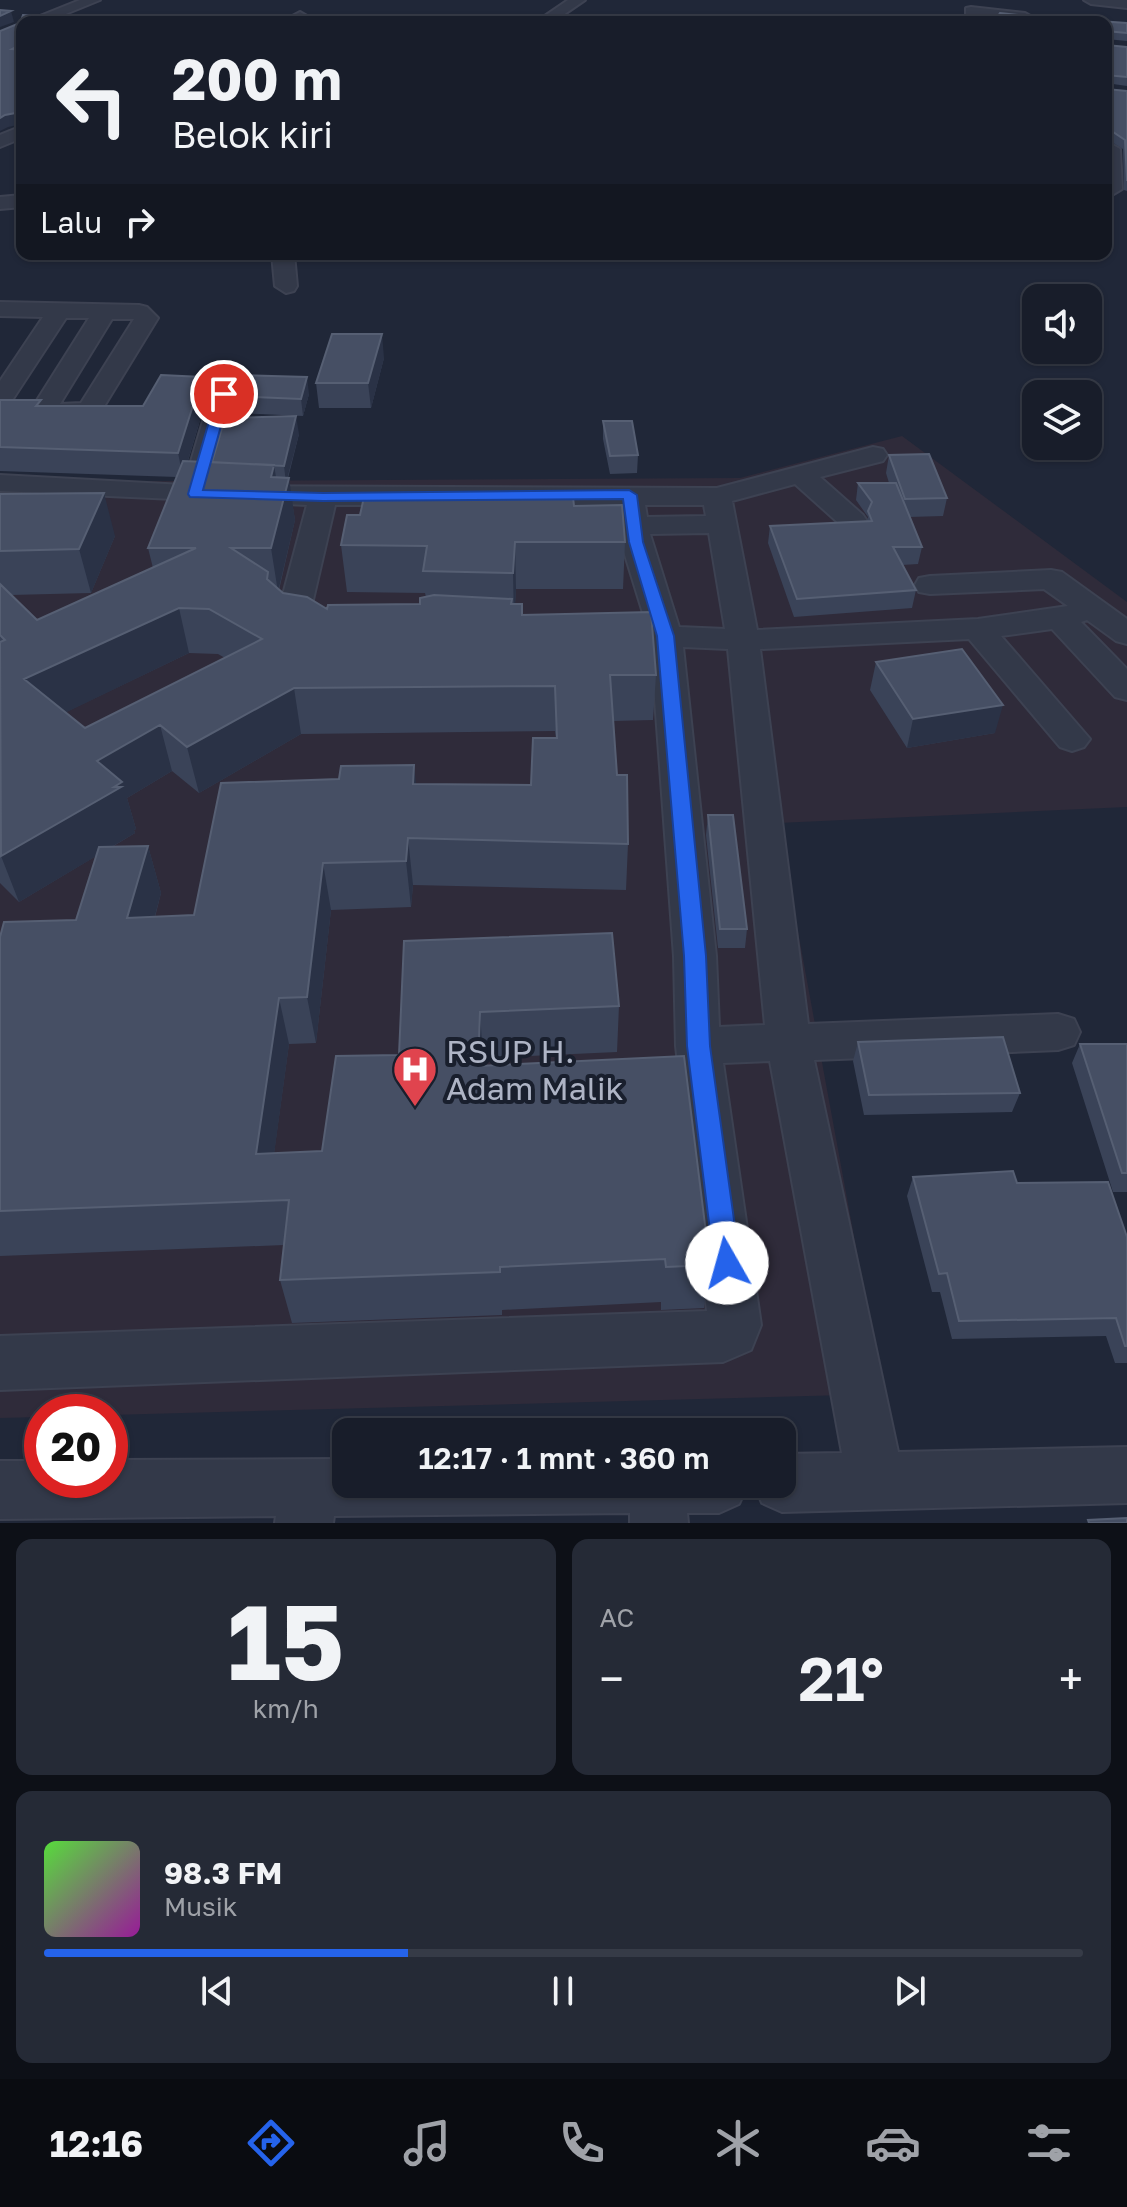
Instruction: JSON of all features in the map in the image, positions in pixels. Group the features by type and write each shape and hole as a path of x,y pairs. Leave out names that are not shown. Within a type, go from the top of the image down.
{"street":[{"path":"49,16 93,0"},
{"path":"553,16 578,0"},
{"path":"1091,0 1127,4"},
{"path":"971,11 1016,16"},
{"path":"1112,189 1115,149"},
{"path":"284,260 286,286"},
{"path":"0,336 10,309 139,312 146,318 91,408 78,412 0,413"},
{"path":"0,400 59,311"},
{"path":"42,413 105,311"},
{"path":"195,494 224,394"},
{"path":"215,424 246,424"},
{"path":"0,483 195,494 632,510 721,510 801,475 873,455"},
{"path":"801,475 853,521"},
{"path":"323,497 293,621 302,628 346,629"},
{"path":"0,1363 723,1336 732,1332 735,1325 698,1046 695,956 666,636 636,542 632,510"},
{"path":"721,510 743,640 789,1045 876,1481"},
{"path":"930,585 1044,577 1060,583 1127,634"},
{"path":"605,634 743,640 978,629 1060,618 1095,608"},
{"path":"1060,618 1127,689"},
{"path":"978,629 1072,739"},
{"path":"698,1046 789,1045 1058,1032"},
{"path":"796,1483 1127,1475"},
{"path":"0,1490 305,1505 428,1498"},
{"path":"658,1498 659,1523"}],"shaded area":[{"name":"RSUP H. Adam Malik","path":"902,436 1127,602 1127,807 778,823 883,1394 128,1415 128,1394 24,1394 24,1417 0,1418 0,482 740,478"}],"building":[{"path":"1000,13 1027,16 998,16"},
{"path":"1112,22 1127,23 1127,33 1112,32"},
{"path":"16,25 16,47 12,49 16,49 16,113 0,118 0,31"},
{"path":"1112,46 1127,47 1127,77 1112,76"},
{"path":"1112,90 1127,91 1127,181 1125,140 1113,132"},
{"path":"332,334 382,334 368,383 316,383"},
{"path":"161,375 202,377 178,453 0,447 0,400 41,400 36,406 143,406"},
{"path":"236,375 307,377 301,399 232,396"},
{"path":"296,416 284,466 212,462 225,418"},
{"path":"603,421 632,421 638,455 610,456"},
{"path":"929,454 947,498 905,499 889,455"},
{"path":"183,461 274,465 271,477 289,478 271,548 231,548 268,572 267,579 283,593 307,597 327,609 328,605 420,604 420,598 434,595 512,599 511,604 522,604 522,615 651,612 656,675 610,675 617,775 627,775 628,844 408,838 406,861 323,863 307,997 279,998 256,1154 322,1151 336,1056 399,1055 404,941 612,933 619,1006 480,1012 478,1066 684,1056 710,1265 666,1267 665,1259 500,1267 500,1272 280,1280 289,1200 0,1211 0,937 4,922 76,920 99,847 148,846 127,918 194,915 221,783 339,779 341,766 414,765 413,784 531,785 533,738 557,738 555,686 294,688 187,747 160,725 97,761 122,782 114,787 121,787 1,856 0,642 5,640 0,635 0,584 37,620 196,548 148,548","holes":["179,608 209,609 262,639 85,728 24,679"]},
{"path":"858,483 896,483 922,547 893,547 916,590 797,599 770,526 872,521 868,511 872,502"},
{"path":"104,493 79,549 0,551 0,494"},
{"path":"364,497 573,497 574,506 622,505 625,542 515,542 513,573 423,571 427,546 341,545 347,515 360,515"},
{"path":"962,649 1003,705 913,719 876,662"},
{"path":"708,815 733,815 747,929 720,929"},
{"path":"1003,1037 1020,1093 869,1095 858,1042"},
{"path":"1080,1044 1127,1044 1127,1173 1122,1173"},
{"path":"1013,1171 1017,1183 1108,1182 1127,1237 1127,1346 1116,1318 959,1321 947,1273 939,1274 913,1177"},
{"path":"1127,1518 1127,1523 1089,1523 1088,1520"}],"place":[{"name":"RSUP H. Adam Malik","path":"415,1108"}],"route":[{"path":"224,394 195,494 323,497 629,495 636,542 666,636 695,956 698,1046 727,1263"}]}
